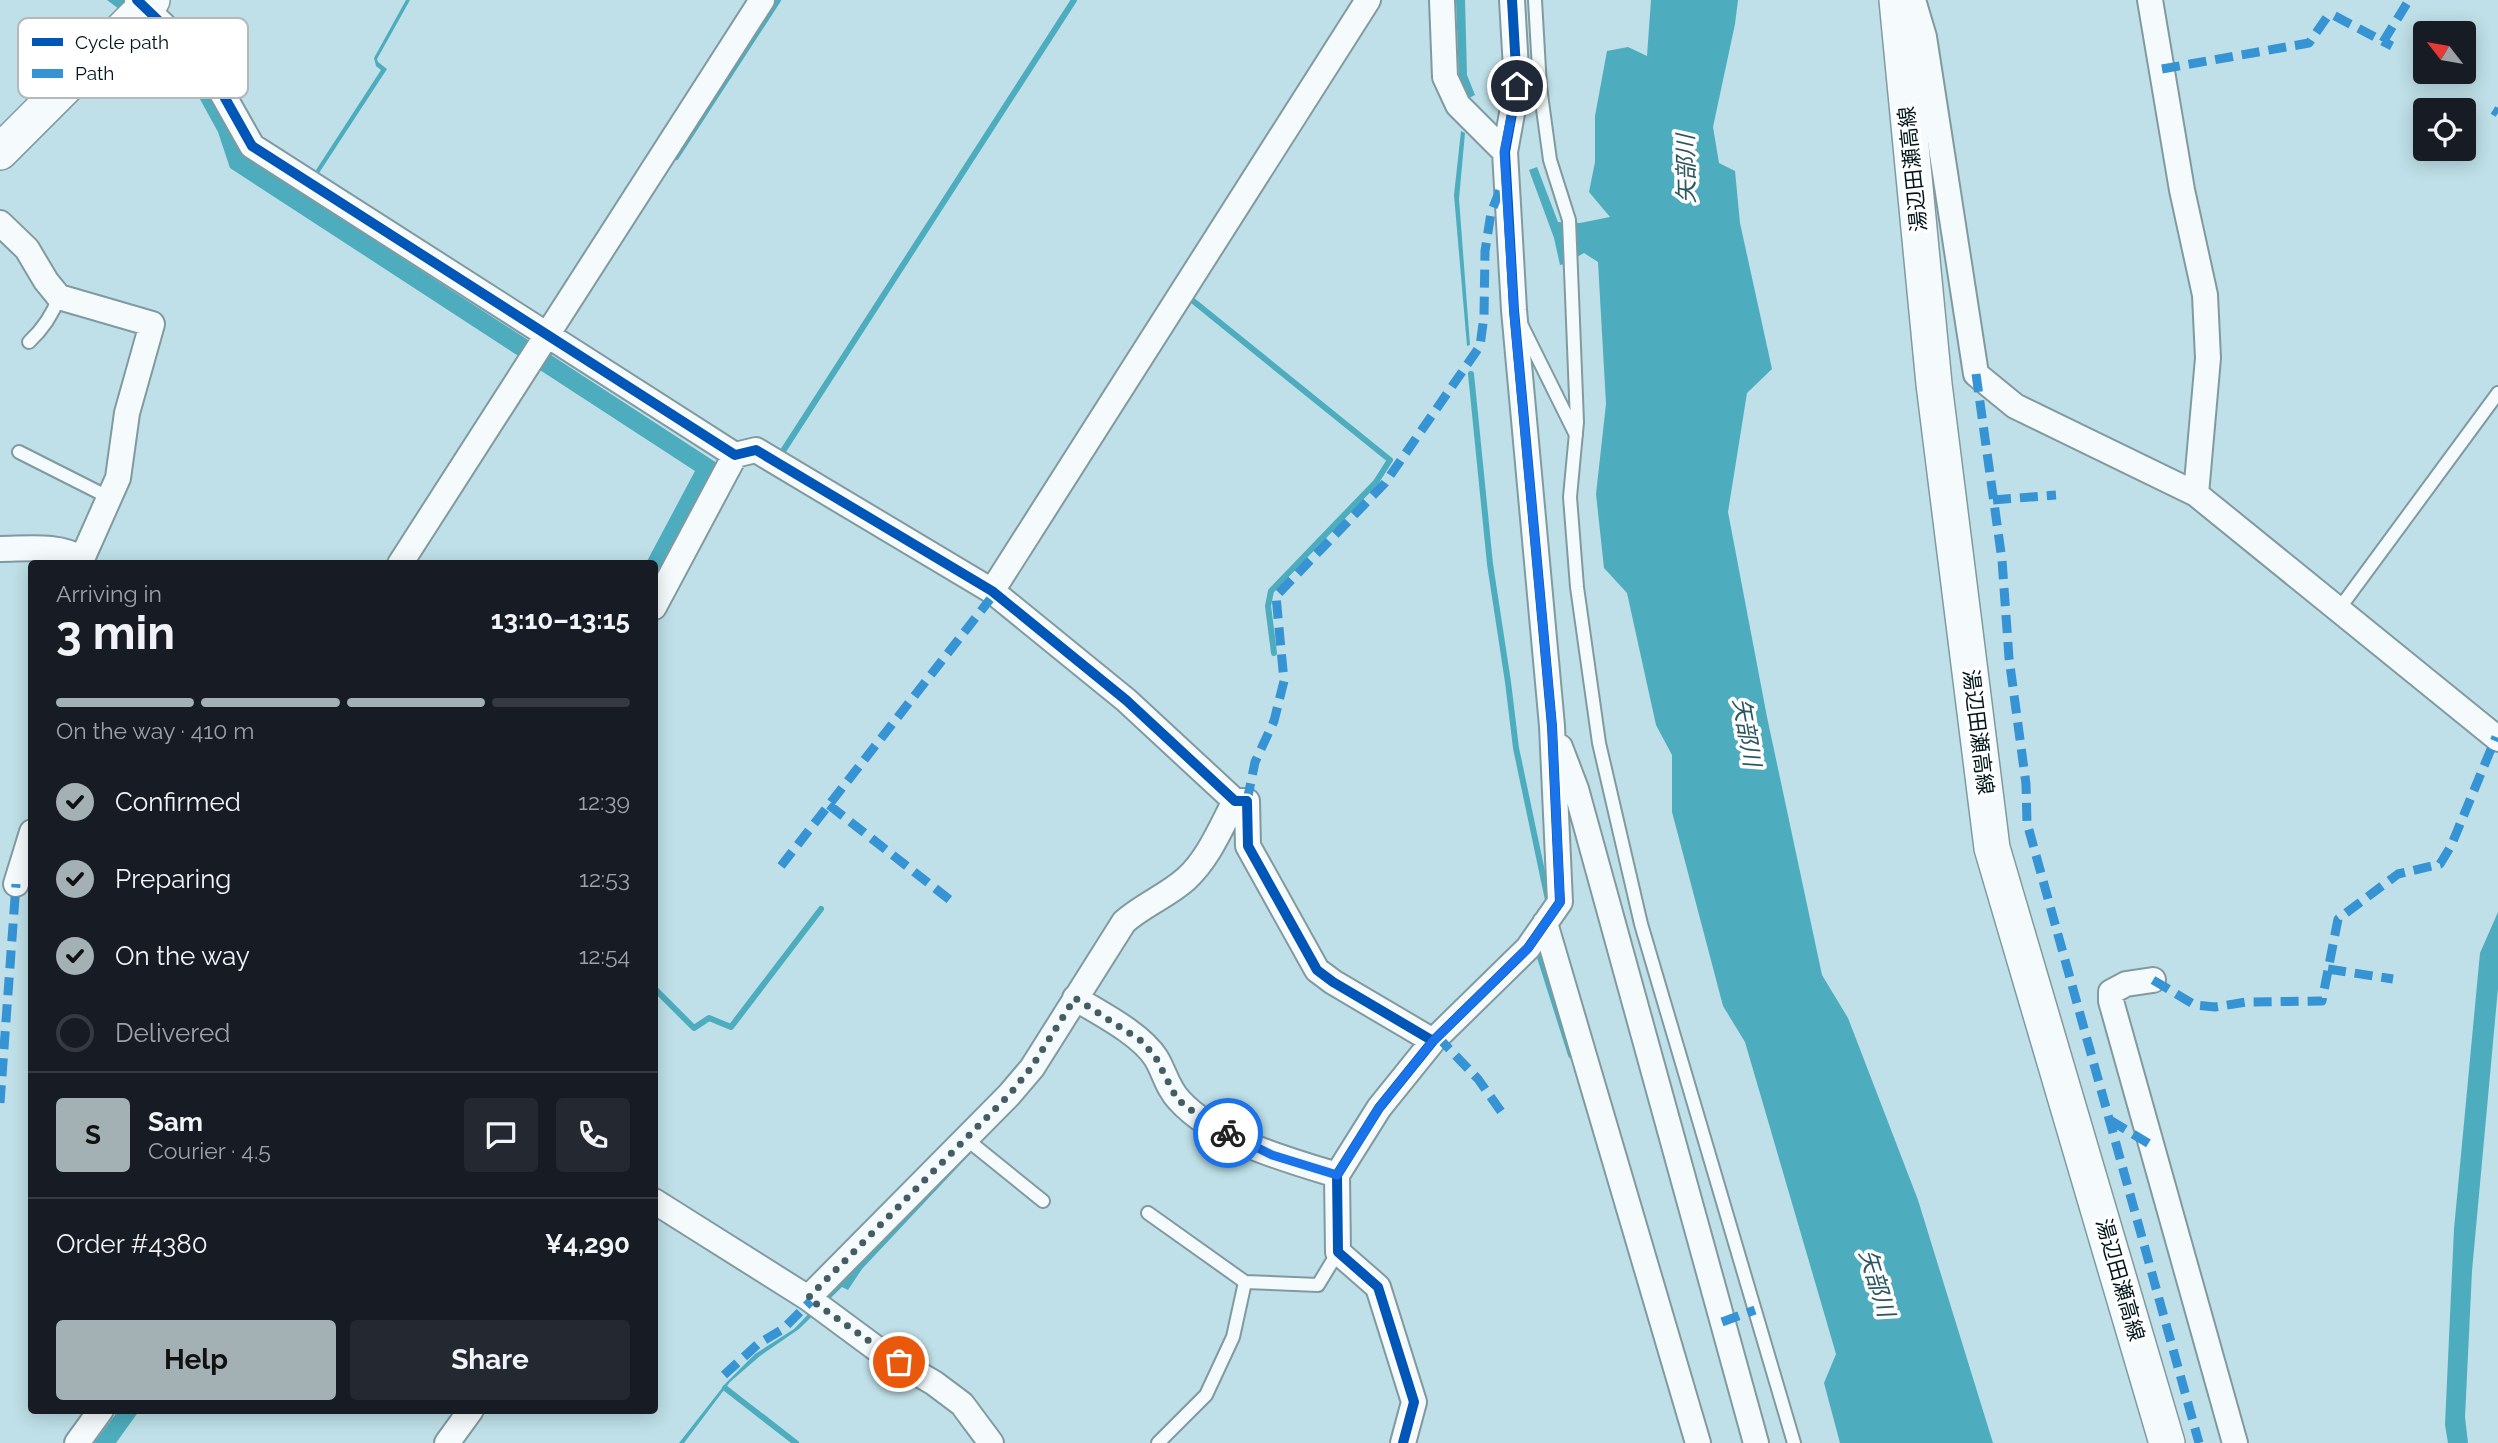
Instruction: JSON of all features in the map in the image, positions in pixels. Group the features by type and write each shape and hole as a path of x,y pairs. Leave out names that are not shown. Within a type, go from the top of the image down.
{"main road":[{"name":"湯辺田瀬高線","path":"1897,0 1934,384 1992,848 2167,1443"},
{"path":"8,139 50,98"}],"street":[{"path":"403,560 762,0"},
{"path":"992,591 1368,0"},
{"path":"1442,0 1445,77 1458,105 1504,152"},
{"path":"1403,1443 1414,1402 1378,1287 1338,1252 1337,1175 1379,1108 1433,1041 1528,948 1560,902 1552,726 1514,310 1504,152 1517,86 1513,0"},
{"path":"1913,0 1924,37 1976,374 2015,406 2196,494 2498,739"},
{"path":"2150,0 2182,190 2205,295 2208,358 2196,494"},
{"path":"225,98 252,146 538,349 735,455 756,450 992,591 1126,700 1235,801 1247,801 1248,846 1317,970 1433,1041"},
{"path":"0,223 27,249 58,297 152,324 127,412 118,478 82,560"},
{"path":"658,599 735,455"},
{"path":"0,549 55,549 72,553 81,560"},
{"path":"1552,726 1576,789 1756,1443"},
{"path":"808,1298 1009,1095 1031,1068 1124,922 1186,879 1203,861 1235,801"},
{"path":"16,884 28,845"},
{"path":"1545,923 1698,1443"},
{"path":"2153,980 2126,984 2111,992 2110,1001 2235,1443"},
{"path":"1075,998 1140,1040 1155,1056 1177,1099 1209,1124 1272,1155 1337,1175"},
{"path":"658,1204 808,1298 881,1352 934,1383 962,1404 990,1443"},
{"path":"78,1443 98,1414"},
{"path":"447,1443 468,1414"}],"lane":[{"path":"1535,0 1540,87 1550,160 1569,220 1576,435 1570,497 1576,575 1599,743 1641,924 1794,1443"},
{"path":"29,342 43,329 58,297"},
{"path":"1514,310 1576,435"},
{"path":"2339,609 2498,393"},
{"path":"19,452 110,498"},
{"path":"965,1138 1043,1201"},
{"path":"1147,1213 1245,1282 1318,1285 1338,1252"},
{"path":"1158,1443 1206,1395 1233,1337 1245,1282"}],"water":[{"path":"107,0 127,0 146,18 124,18 119,9"},
{"path":"406,0 410,0 377,59 387,69 319,173 316,170 381,70 376,66 374,58"},
{"path":"1456,0 1465,0 1467,75 1475,95 1467,99 1459,82"},
{"name":"矢部川","path":"1651,0 1738,0 1713,127 1719,163 1735,171 1740,223 1772,369 1747,393 1728,512 1767,717 1822,975 1848,1018 1918,1200 1993,1443 1840,1443 1824,1383 1836,1354 1745,1042 1723,1006 1672,812 1672,755 1656,725 1627,593 1604,568 1596,494 1606,404 1598,262 1584,253 1567,258 1565,264 1560,265 1554,238 1529,170 1537,167 1558,222 1580,223 1610,217 1589,192 1595,162 1595,116 1607,51 1628,47 1647,56"},
{"path":"199,98 216,98 245,156 720,465 658,580 658,560 648,560 695,471 230,168 218,132"},
{"path":"1461,131 1465,133 1459,199 1470,345 1467,346 1454,195"},
{"path":"2498,912 2498,988 2472,1271 2465,1417 2468,1443 2448,1443 2445,1425 2454,1229 2480,953"},
{"path":"966,1151 970,1154 862,1269 848,1290 842,1287 799,1329 760,1356 730,1382 684,1443 679,1443 726,1383 755,1354 794,1329"},
{"path":"116,1414 137,1414 116,1443 94,1443"}],"waterway":[{"path":"676,157 778,0"},
{"path":"783,451 1074,0"},
{"path":"1192,300 1390,460 1376,482 1271,591 1268,606 1274,653"},
{"path":"1471,374 1490,564 1516,748 1548,900"},
{"path":"658,992 694,1028 709,1018 731,1027 821,909"},
{"path":"1539,954 1571,1055"},
{"path":"725,1388 796,1443"}],"marked path":[{"path":"2383,42 2409,0"},
{"path":"2162,69 2309,43 2327,17 2333,15 2392,46"},
{"path":"2493,110 2498,113"},
{"path":"1247,801 1255,762 1274,721 1284,681 1276,596 1385,483 1480,346 1484,316 1485,251 1491,213 1503,182"},
{"path":"1976,374 2002,560 2009,658 2026,784 2027,823 2199,1443"},
{"path":"1993,500 2056,495"},
{"path":"781,866 995,593"},
{"path":"2153,980 2195,1005 2215,1007 2246,1002 2322,1001 2338,919 2398,874 2440,864 2451,846 2496,737"},
{"path":"829,805 950,900"},
{"path":"0,1103 16,884"},
{"path":"2328,969 2393,979"},
{"path":"1437,1036 1478,1079 1505,1117"},
{"path":"2110,1120 2151,1145"},
{"path":"724,1375 758,1344 783,1329 811,1301"},
{"path":"1722,1322 1755,1310"}],"cycle path":[{"path":"137,0 156,18"},
{"path":"1403,1443 1414,1402 1378,1287 1338,1252 1337,1175 1379,1108 1433,1041 1528,948 1560,902 1552,726 1514,310 1505,152 1517,86 1512,0"},
{"path":"225,98 252,146 735,455 756,450 992,591 1126,700 1235,801 1247,801 1248,846 1317,970 1433,1041"}],"way so far":[{"path":"899,1362 881,1352 808,1298 1009,1095 1031,1068 1075,998 1140,1040 1155,1056 1177,1099 1209,1124 1228,1133"}],"route":[{"path":"1228,1133 1272,1155 1337,1175 1379,1108 1433,1041 1528,948 1560,902 1552,726 1514,313 1504,152 1517,86"}]}
